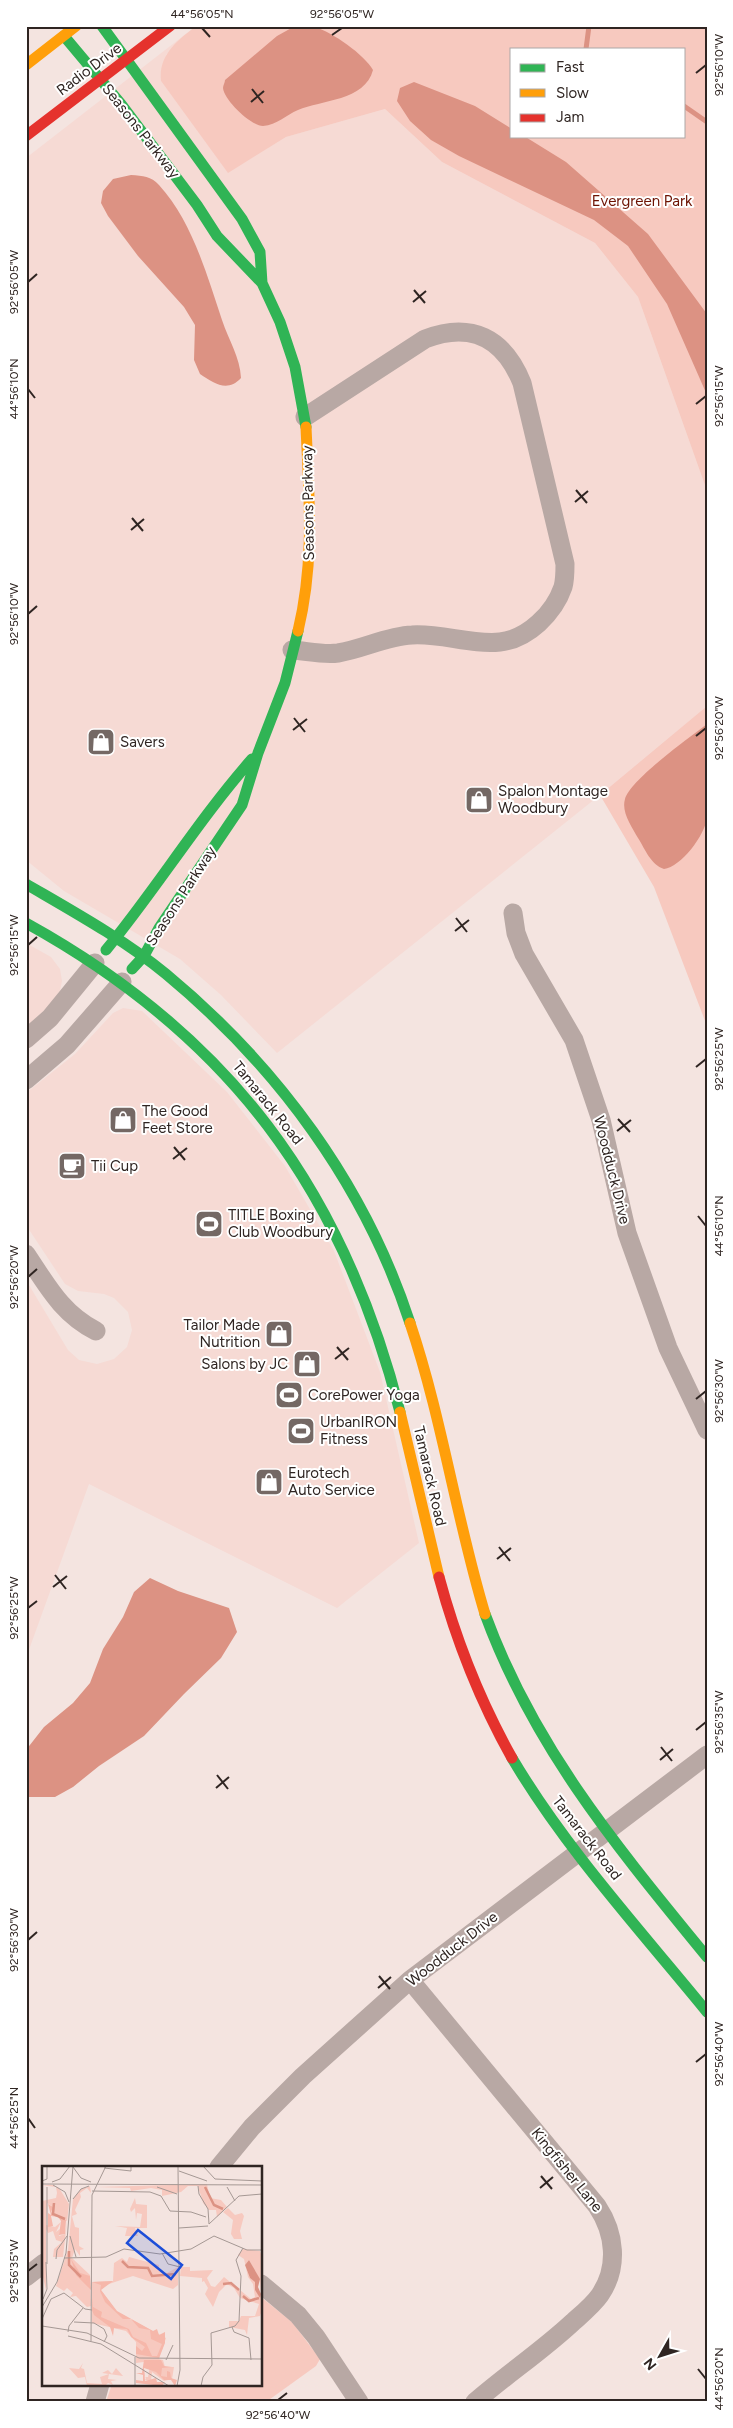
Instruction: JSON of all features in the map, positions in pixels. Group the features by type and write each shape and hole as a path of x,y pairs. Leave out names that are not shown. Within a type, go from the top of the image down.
{"street":[{"name":"Seasons Parkway","path":"102,26 242,219 260,252 262,283"},
{"name":"Radio Drive","path":"26,136 170,26"},
{"name":"Seasons Parkway","path":"66,29 100,79 197,205 217,236 262,283 280,322 292,358 305,417 311,534 307,583 285,683 258,753 242,805 159,928 144,956 122,982"},
{"path":"26,65 66,29"},
{"path":"292,650 338,653 390,638 413,635 500,642 516,637 530,630 544,618 555,602 563,586 565,564 522,383 515,366 506,352 488,340 474,333 458,331 443,332 425,339 305,417"},
{"name":"Seasons Parkway","path":"95,963 118,937 224,789 258,753"},
{"name":"Tamarack Road","path":"26,884 118,937 144,956 212,1013 268,1071 328,1149 362,1208 394,1276 418,1343 436,1411 466,1550 497,1648 512,1682 543,1741 584,1804 707,1957"},
{"name":"Woodduck Drive","path":"513,913 516,933 524,954 574,1040 601,1120 630,1242 668,1348 707,1430"},
{"name":"Tamarack Road","path":"26,923 95,963 166,1016 236,1085 261,1114 300,1169 333,1226 363,1291 384,1350 401,1415 434,1561 456,1635 482,1699 510,1753 532,1789 578,1852 707,2012"},
{"path":"26,1039 50,1018 95,963"},
{"path":"26,1080 67,1045 122,982"},
{"path":"26,1254 55,1299 82,1324 96,1331"},
{"name":"Woodduck Drive","path":"220,2166 252,2127 303,2076 410,1980 707,1755"},
{"name":"Kingfisher Lane","path":"410,1980 597,2206 608,2222 612,2239 612,2260 600,2295 565,2330 476,2402"},
{"path":"26,2277 42,2265"},
{"path":"262,2285 298,2315 316,2337 359,2402"},
{"path":"95,2402 99,2386"}],"shaded area":[{"path":"295,26 313,26 330,34 356,51 373,70 361,88 352,94 298,110 273,124 258,125 239,112 228,99 223,88 225,80 277,36"},
{"path":"187,33 166,55 161,81 228,172 286,137 385,109 442,162 595,243 638,297 707,491 707,706 600,795 277,1053 221,995 180,959 64,891 26,860 26,158"},
{"path":"414,82 475,106 510,128 510,138 527,138 566,162 648,234 707,314 707,395 667,304 628,246 594,220 459,156 431,140 410,121 397,101 400,88"},
{"path":"131,175 147,177 156,182 171,199 181,215 197,249 239,363 241,378 236,383 226,386 220,385 200,374 194,360 195,325 184,307 138,256 108,216 101,203 103,191 113,179"},
{"path":"707,724 708,795 705,825 697,841 685,856 678,863 664,869 655,864 633,829 624,809 625,799 637,781"},
{"path":"26,943 51,957 60,969 62,981 60,991 54,1002 26,1027"},
{"path":"123,1008 142,1011 227,1092 285,1166 334,1251 380,1372 419,1543 337,1608 89,1484 26,1658 26,1280 68,1350 79,1360 97,1364 114,1359 127,1347 132,1330 128,1312 114,1298 104,1294 78,1291 65,1284 26,1225 26,1093 75,1054 113,1013"},
{"path":"150,1578 178,1591 229,1608 237,1632 221,1658 144,1736 99,1766 73,1787 55,1797 26,1797 26,1750 44,1727 73,1703 90,1683 103,1649 123,1617 134,1592"}],"green space":[{"name":"Evergreen Park","path":"196,26 707,26 707,491 638,297 595,243 442,162 385,109 286,137 228,173 161,81 163,63 176,43"},
{"path":"707,706 707,1026 654,887 600,795"},
{"path":"262,2298 292,2322 320,2359 316,2366 266,2402 106,2402 111,2386 262,2386"}],"waterway":[{"path":"586,48 589,26"},
{"path":"686,107 707,122"}],"traffic: fast":[{"path":"102,26 242,219 260,252 262,283"},
{"path":"64,36 121,104 197,205 217,236 262,283 280,322 295,367 306,427"},
{"path":"132,969 144,956 159,928 242,805 258,753 285,683 298,631"},
{"path":"106,950 214,805 252,759"},
{"path":"26,884 150,961 207,1010 245,1048 280,1088 313,1131 342,1176 368,1223 391,1272 410,1323"},
{"path":"26,923 98,967 162,1015 219,1068 268,1126 310,1189 346,1257 376,1332 400,1412"},
{"path":"485,1614 505,1663 553,1753 611,1836 707,1957"},
{"path":"512,1758 580,1857 707,2012"}],"traffic: slow":[{"path":"26,65 76,26"},
{"path":"298,631 307,579 310,529 306,427"},
{"path":"410,1323 431,1395 485,1614"},
{"path":"400,1412 439,1577"}],"traffic: jam":[{"path":"26,136 170,26"},
{"path":"439,1577 453,1624 470,1670 489,1715 512,1758"}],"place":[{"name":"Savers","path":"101,742"},
{"name":"Spalon Montage Woodbury","path":"479,800"},
{"name":"The Good Feet Store","path":"123,1120"},
{"name":"Tii Cup","path":"72,1166"},
{"name":"TITLE Boxing Club Woodbury","path":"209,1224"},
{"name":"Tailor Made Nutrition","path":"279,1334"},
{"name":"Salons by JC","path":"307,1364"},
{"name":"CorePower Yoga","path":"289,1395"},
{"name":"UrbanIRON Fitness","path":"301,1431"},
{"name":"Eurotech Auto Service","path":"269,1482"}]}
